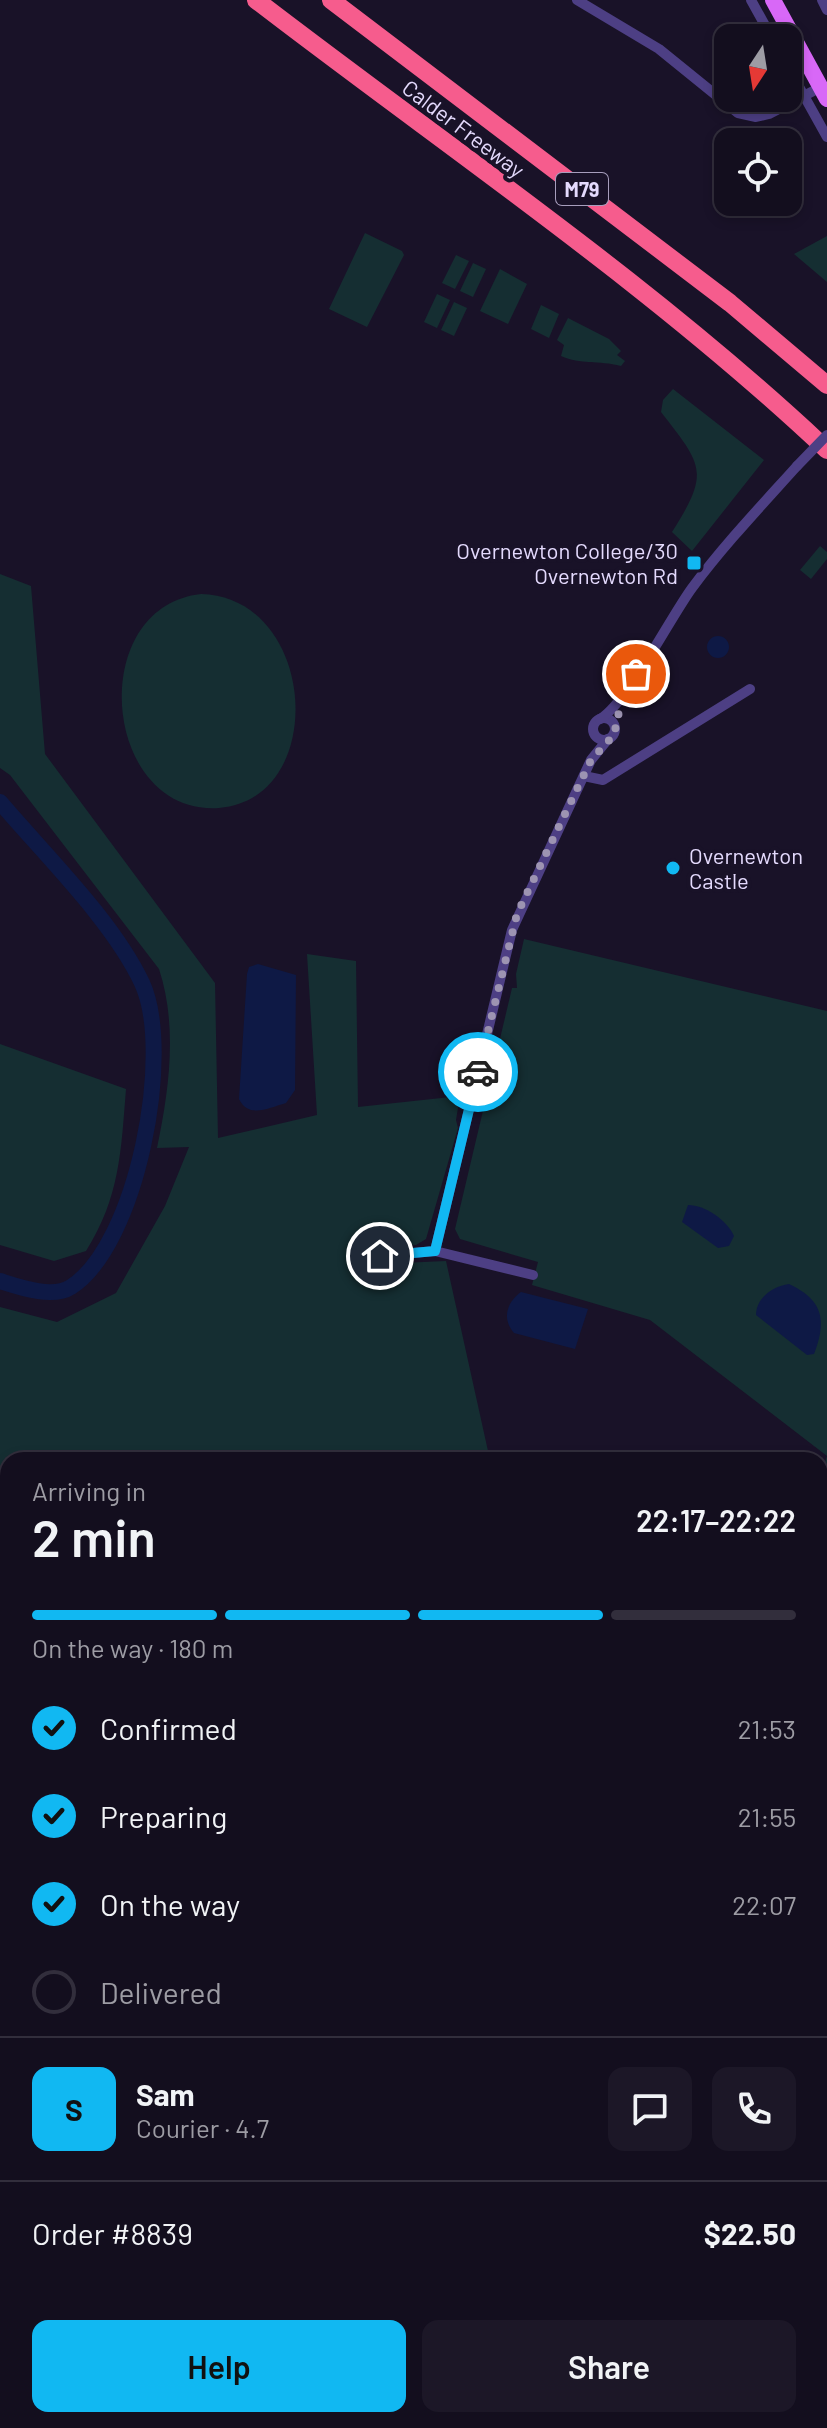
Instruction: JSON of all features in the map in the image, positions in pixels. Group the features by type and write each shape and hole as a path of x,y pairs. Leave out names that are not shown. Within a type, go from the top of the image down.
{"highway":[{"name":"Calder Freeway","path":"256,0 653,301 743,374 827,450"},
{"name":"Calder Freeway","path":"331,0 730,303 827,385"}],"main road":[{"path":"773,0 824,93"}],"street":[{"path":"577,0 659,49 738,113 762,116 804,96 824,93"},
{"path":"751,0 764,24"},
{"path":"822,0 827,10"},
{"path":"802,92 827,137"},
{"path":"587,768 595,735 594,726 624,695 703,574 827,435"},
{"path":"587,768 600,781 750,689"},
{"path":"435,1251 511,932 587,768 614,735 624,695"},
{"path":"600,719 609,719 615,725"},
{"path":"595,735 608,739"},
{"path":"357,1258 435,1251 533,1275"}],"green space":[{"path":"365,233 402,251 404,255 367,327 329,309"},
{"path":"827,236 827,282 794,254"},
{"path":"456,255 469,261 455,289 442,283"},
{"path":"473,263 486,269 473,297 460,291"},
{"path":"500,269 527,284 508,324 480,311"},
{"path":"437,294 450,300 437,328 424,322"},
{"path":"454,302 467,308 454,336 441,330"},
{"path":"541,305 559,314 549,338 531,329"},
{"path":"568,318 609,339 621,351 617,355 625,361 621,366 576,361 561,356 564,345 557,340"},
{"path":"673,389 764,460 692,551 672,532 692,496 696,482 693,458 661,412 663,400"},
{"path":"820,546 827,552 827,559 811,579 800,570"},
{"path":"0,574 31,586 45,754 215,983 218,1138 317,1115 307,954 356,961 358,1107 460,1096 456,1120 458,1128 426,1239 416,1245 357,1250 357,1265 446,1261 488,1452 0,1452 0,1307 57,1322 116,1293 165,1206 189,1147 157,1148 170,1058 168,1013 159,969 10,775 0,768"},
{"path":"201,594 240,604 268,627 287,661 295,699 293,737 279,771 255,796 219,808 180,802 150,780 131,747 122,709 124,670 138,634 163,607"},
{"path":"524,939 827,1011 827,1452 822,1452 650,1320 532,1285 538,1262 460,1239 455,1229 512,988 517,988 516,974"},
{"path":"0,1044 126,1089 117,1173 106,1212 86,1251 54,1261 0,1245"}],"water":[{"path":"718,636 726,639 729,647 726,655 718,658 710,655 707,647 710,639"},
{"path":"258,964 296,975 295,1090 286,1103 254,1110 248,1109 239,1099 247,974 249,967"},
{"path":"688,1205 708,1211 726,1224 734,1236 729,1246 718,1248 682,1222"},
{"path":"789,1284 809,1297 819,1312 820,1331 814,1354 807,1355 756,1315 759,1303 766,1294"},
{"path":"521,1292 588,1309 575,1349 514,1333 507,1311"}],"waterway":[{"path":"0,802 96,912 129,960 142,983 151,1014 154,1054 151,1098 131,1191 114,1231 94,1265 71,1287 55,1292 36,1291 0,1281"}],"way so far":[{"path":"478,1072 497,984 517,914 591,760 614,735 624,695 636,674"}],"place":[{"name":"Overnewton College/30 Overnewton Rd","path":"694,563"},
{"name":"Overnewton Castle","path":"673,868"}],"route":[{"path":"380,1256 435,1251 478,1072"}]}
